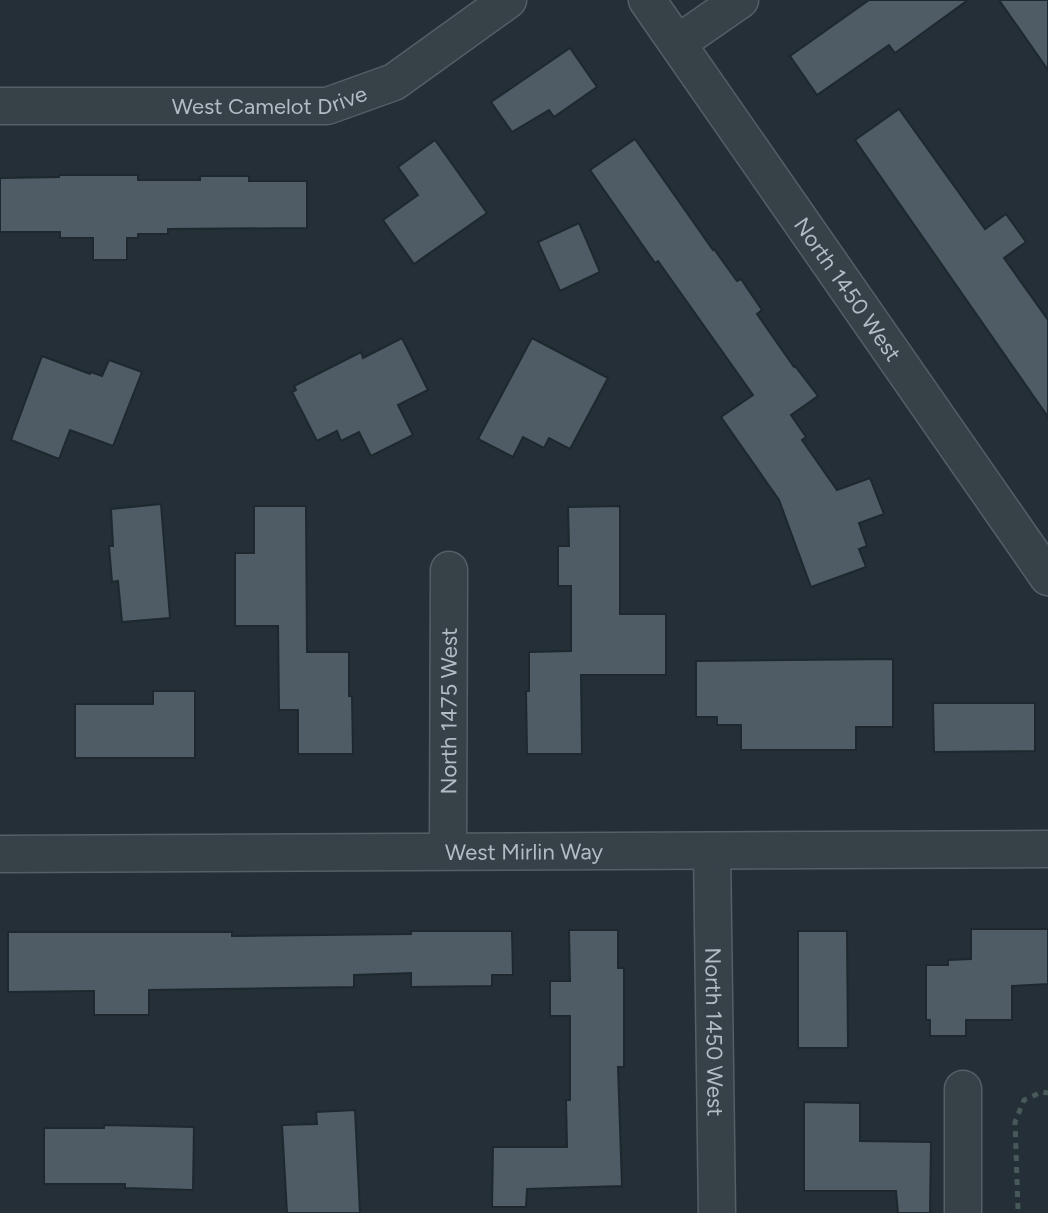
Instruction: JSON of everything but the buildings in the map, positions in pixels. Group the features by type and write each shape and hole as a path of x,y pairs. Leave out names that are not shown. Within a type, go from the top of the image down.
{"street":[{"name":"West Camelot Drive","path":"0,106 327,106 394,82 508,0"},
{"name":"North 1450 West","path":"647,0 1048,577"},
{"path":"678,43 740,0"},
{"name":"North 1475 West","path":"448,851 449,570"},
{"name":"West Mirlin Way","path":"0,854 1048,849"},
{"name":"North 1450 West","path":"712,852 717,1213"},
{"path":"963,1089 963,1213"}],"path":[{"path":"1018,1209 1015,1122 1024,1100 1042,1092 1048,1093"}]}
